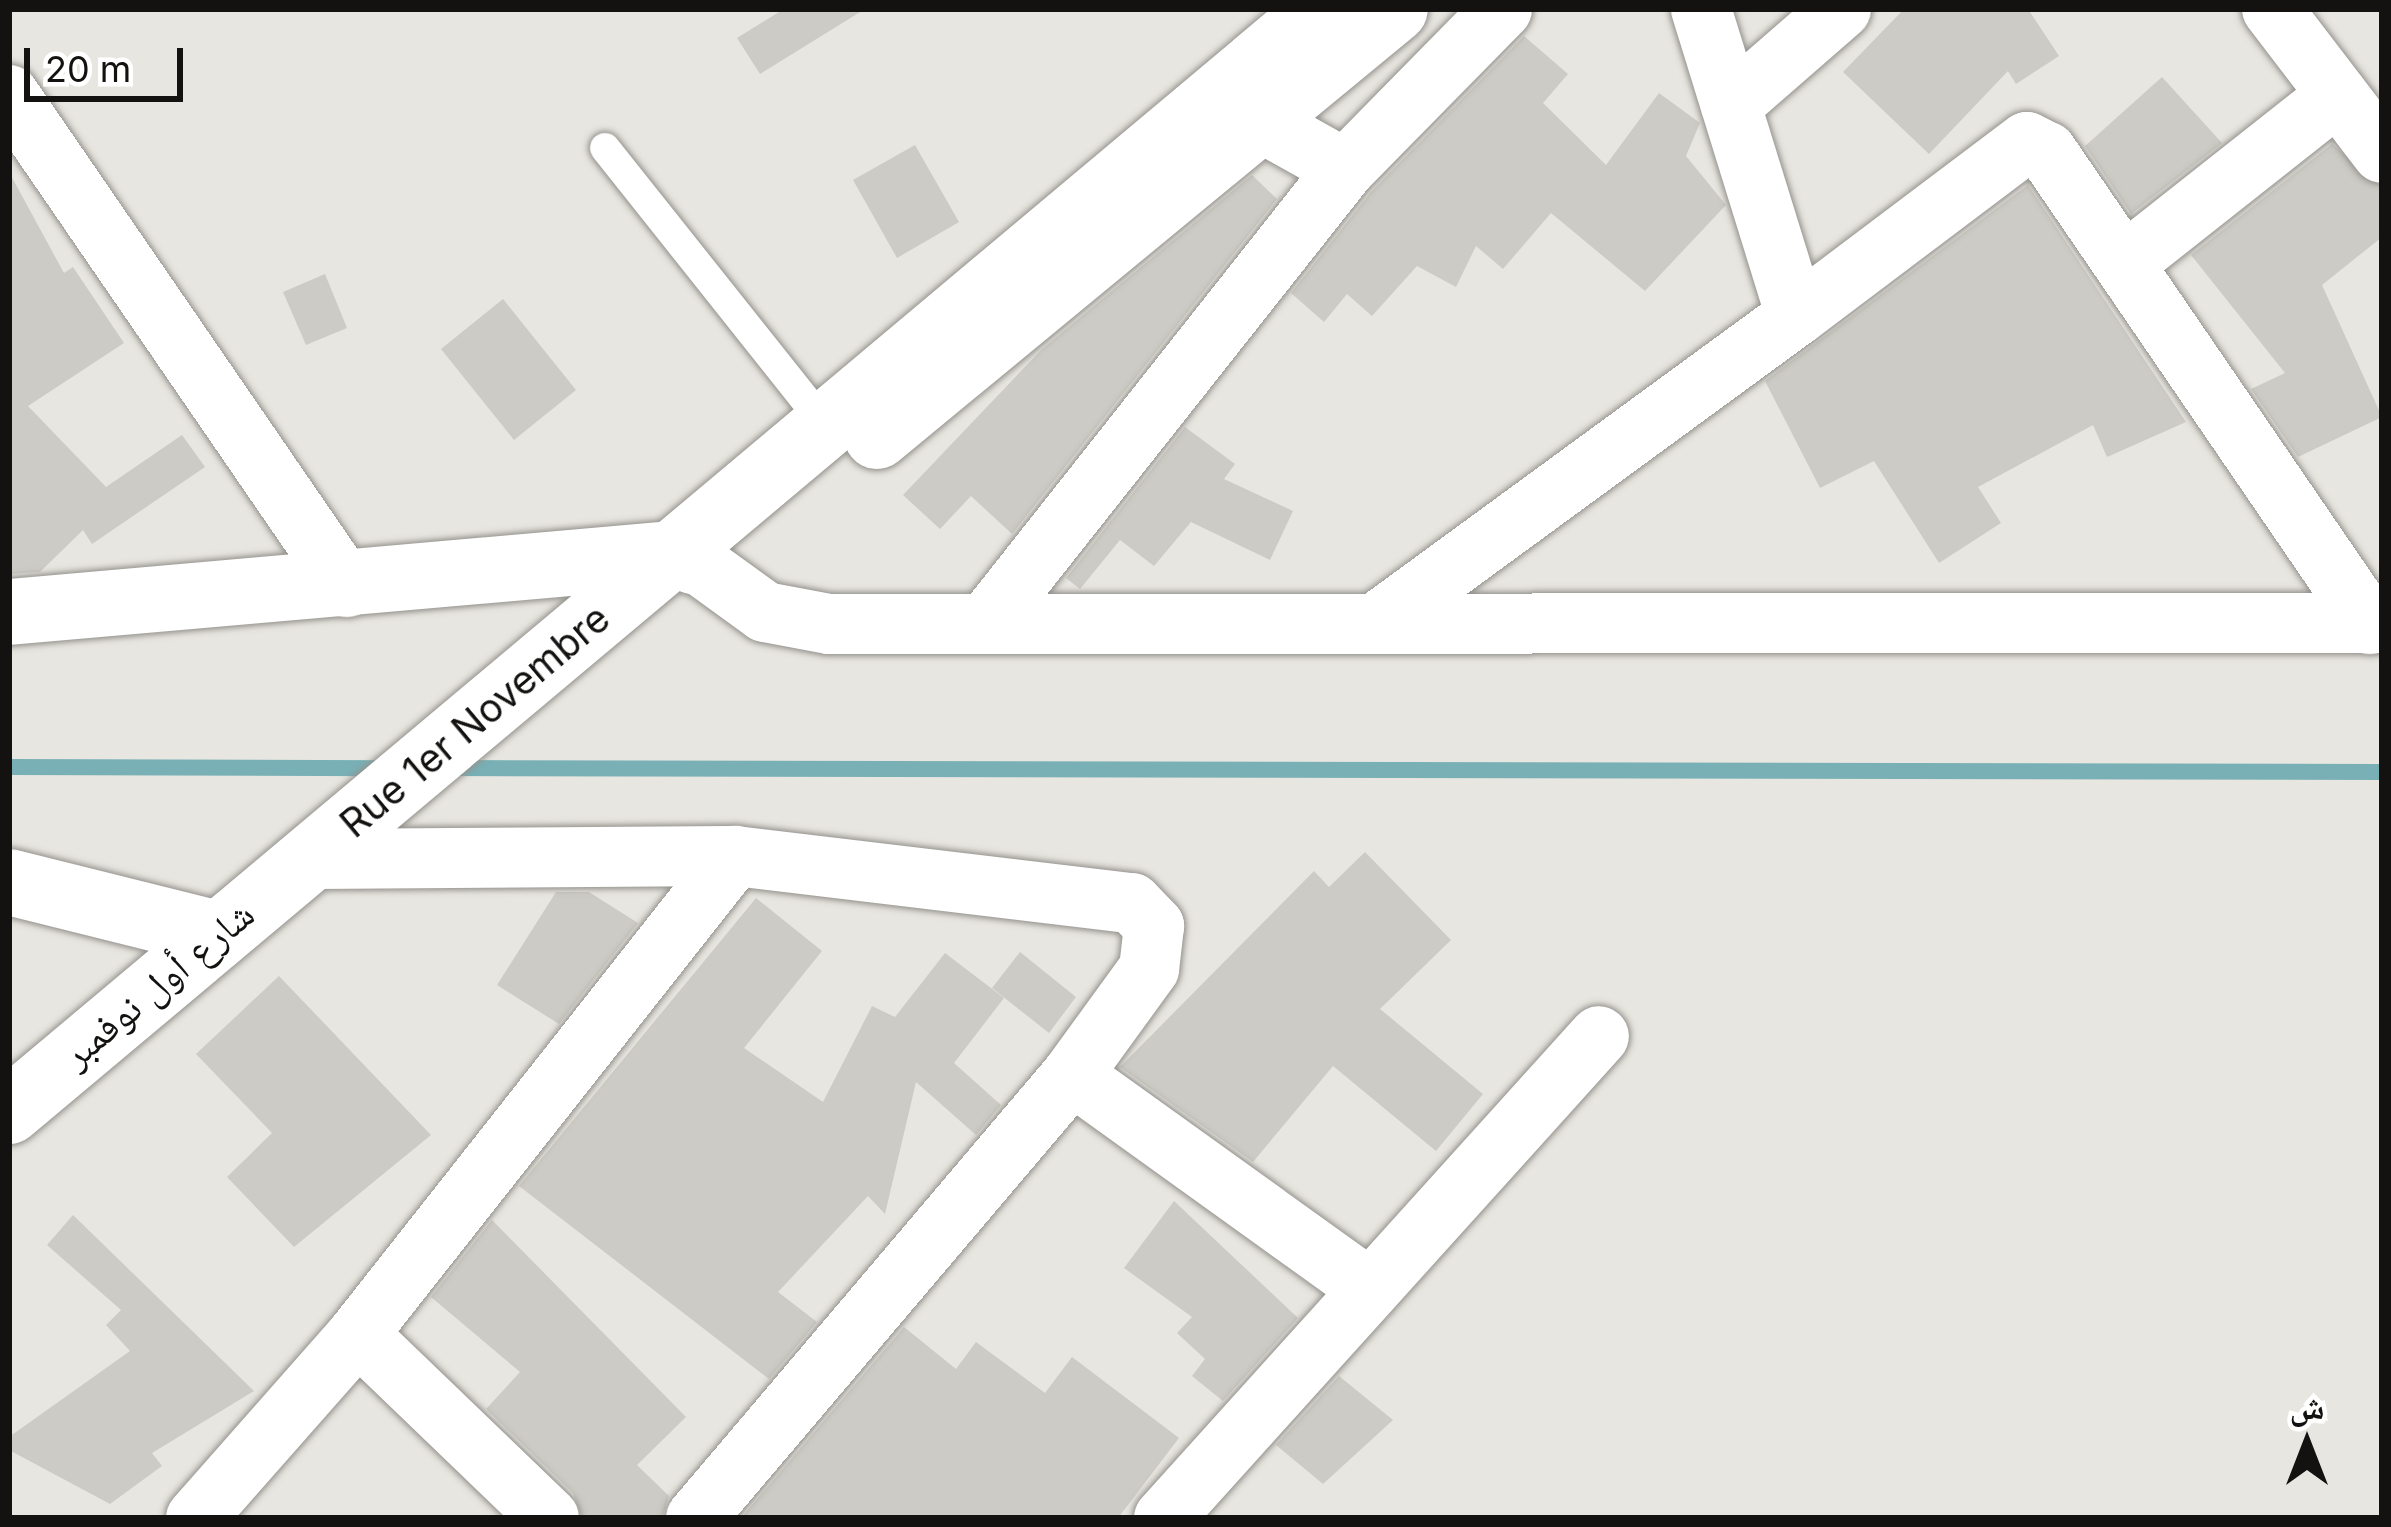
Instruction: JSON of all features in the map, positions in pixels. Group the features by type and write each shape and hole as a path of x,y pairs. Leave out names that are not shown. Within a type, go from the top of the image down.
{"main road":[{"path":"652,579 823,422 1322,9"},
{"path":"9,612 347,587 652,579 747,540 1395,9"},
{"name":"Rue 1er Novembre","path":"309,859 652,579"},
{"name":"شارع أول نوفمبر","path":"9,1112 214,933 309,859"},
{"path":"9,882 214,933"}],"street":[{"path":"990,618 1345,169 1502,9"},
{"path":"1701,9 1796,316"},
{"path":"1731,105 1841,9"},
{"path":"2125,263 2366,123 2272,9"},
{"path":"9,95 347,587"},
{"path":"1261,122 1345,169"},
{"path":"1379,621 2027,142 2047,152 2376,624"},
{"path":"652,579 808,620 2376,624"},
{"path":"309,859 735,856 1132,903 1154,926 1148,969 1072,1075 696,1518"},
{"path":"196,1518 358,1334 735,856"},
{"path":"1164,1518 1599,1036"},
{"path":"1072,1075 1370,1288"},
{"path":"358,1334 549,1518"}],"lane":[{"path":"605,148 823,422"}],"building":[{"path":"784,9 865,9 760,74 737,38"},
{"path":"1904,9 2028,9 2059,56 2016,84 2008,71 1929,154 1843,72"},
{"path":"1524,36 1568,74 1543,103 1606,165 1659,93 1700,123 1686,156 1726,205 1645,291 1551,213 1503,269 1476,246 1456,287 1417,266 1372,316 1347,294 1324,322 1291,293 1371,192"},
{"path":"2162,77 2222,143 2131,214 2085,146"},
{"path":"2332,144 2382,187 2382,237 2322,285 2382,417 2298,457 2251,389 2285,373 2191,255"},
{"path":"915,145 959,222 897,258 853,180"},
{"path":"9,172 64,273 73,267 124,343 28,406 106,487 182,435 205,467 92,544 83,530 40,572 9,574"},
{"path":"1252,175 1277,199 1012,534 971,496 940,529 903,495 1041,350"},
{"path":"2028,185 2186,422 2107,457 2093,425 1978,487 2001,523 1939,563 1874,461 1820,488 1765,381"},
{"path":"325,274 347,328 306,345 283,292"},
{"path":"503,299 576,390 514,440 441,349"},
{"path":"1185,427 1235,464 1224,479 1293,511 1270,560 1191,522 1154,566 1120,540 1080,589 1066,578"},
{"path":"1365,852 1451,940 1380,1009 1483,1094 1436,1151 1333,1066 1253,1162 1120,1067 1314,871 1329,887"},
{"path":"556,892 589,892 638,923 559,1024 497,985"},
{"path":"756,898 822,951 744,1048 823,1102 872,1006 895,1017 945,953 1004,998 954,1063 1001,1105 976,1135 916,1082 885,1214 868,1196 778,1292 817,1322 769,1379 519,1186"},
{"path":"1020,952 1076,997 1049,1033 992,988"},
{"path":"279,976 431,1135 294,1247 227,1177 272,1133 196,1054"},
{"path":"1174,1201 1298,1318 1223,1401 1192,1376 1205,1359 1177,1333 1192,1317 1124,1268"},
{"path":"73,1215 254,1391 152,1453 162,1466 110,1504 9,1450 9,1437 130,1351 106,1325 121,1310 47,1245"},
{"path":"492,1220 686,1417 637,1465 669,1496 662,1518 582,1518 573,1493 486,1409 520,1372 431,1297"},
{"path":"904,1327 956,1369 976,1342 1045,1393 1072,1357 1179,1438 1118,1518 741,1518"},
{"path":"1339,1376 1393,1420 1323,1484 1276,1445"}],"waterway":[{"path":"9,767 386,768"},
{"path":"448,768 2382,772"}]}
